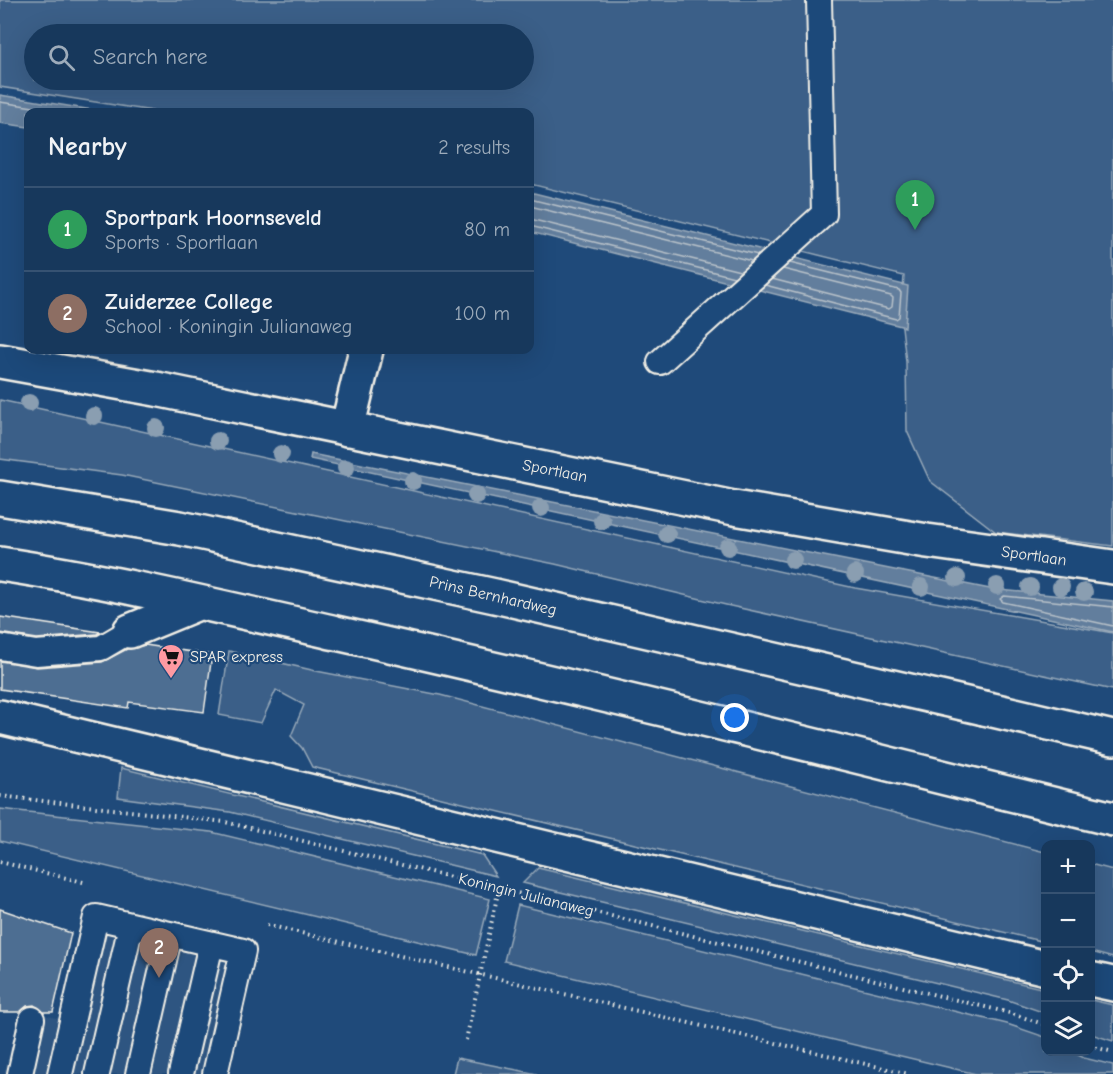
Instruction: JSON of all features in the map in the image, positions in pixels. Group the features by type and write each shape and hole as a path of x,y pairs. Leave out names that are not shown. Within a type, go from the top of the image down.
{"main road":[{"path":"347,429 365,354"},
{"name":"Sportlaan","path":"0,361 156,389 734,508 927,541 1113,567"},
{"name":"Prins Bernhardweg","path":"0,498 180,528 495,596 1113,738"},
{"path":"0,564 68,574 658,707 1113,819"},
{"path":"130,632 198,603"},
{"path":"5,721 148,752 1041,967"},
{"path":"1095,980 1113,984"}],"lane":[{"path":"660,362 824,214 819,0"},
{"path":"0,647 36,652 101,648 130,632"},
{"path":"60,1074 96,917 243,951 215,1074"},
{"path":"97,1074 131,925"},
{"path":"138,1074 170,934"},
{"path":"181,1074 211,944"},
{"path":"20,1074 32,1019"}],"path":[{"name":"Koningin Julianaweg","path":"0,796 225,822 1010,1013 1041,1023"},
{"path":"0,862 92,884"},
{"path":"466,1040 499,888"},
{"path":"263,924 909,1074"},
{"path":"1095,1047 1113,1052"}],"shaded area":[{"path":"0,0 1113,0 1113,546 996,532 930,481 907,431 906,362 901,318 904,276 534,185 534,108 134,108 0,87"},
{"path":"0,400 855,588 1113,633 1113,690 726,605 555,564 122,475 0,459"},
{"path":"229,651 316,671 440,695 1041,851 1041,941 312,767 302,748 291,736 304,705 276,690 261,723 219,715"},
{"path":"121,768 482,855 496,876 230,812 118,797"},
{"path":"0,809 211,832 490,899 476,955 0,841"},
{"path":"1095,865 1113,870 1113,958 1095,953"},
{"path":"538,868 1041,988 1041,1012 1008,1000 523,883"},
{"path":"518,905 1007,1024 1041,1036 1041,1056 1080,1056 1113,1065 1113,1074 976,1074 504,961"},
{"path":"85,907 257,948 228,1074 4,1074 21,1008 59,1019"},
{"path":"1095,1001 1113,1005 1113,1041 1095,1035"},
{"path":"457,1058 537,1074 453,1074"}],"water":[{"path":"0,95 80,108 24,108 24,126 0,123"},
{"path":"534,193 908,286 905,327 534,233"},
{"path":"311,454 990,589 1113,601 1113,632 310,459"}],"building":[{"path":"0,617 100,632 37,639 0,633"},
{"path":"145,645 212,655 204,712 129,702 128,708 0,689 0,661 37,667 102,662 127,649"},
{"path":"0,909 71,933 53,1012 44,1012 34,1005 27,1006 20,1012 0,1012"}],"place":[{"name":"Sportpark Hoornseveld","path":"915,230"},
{"name":"SPAR express","path":"171,680"},
{"name":"Zuiderzee College","path":"159,978"}]}
